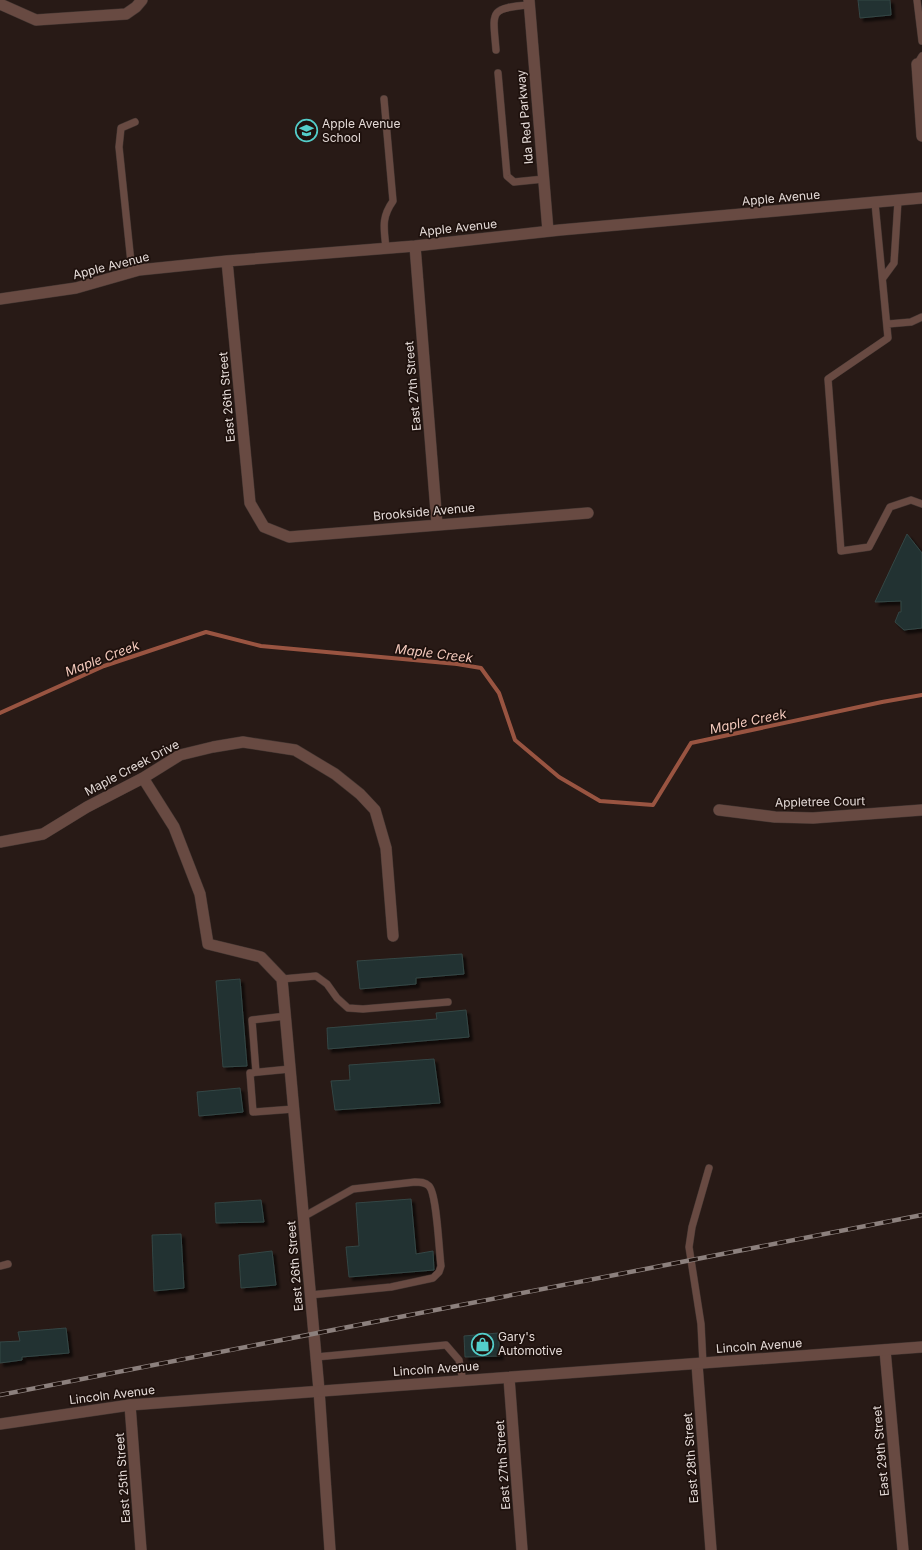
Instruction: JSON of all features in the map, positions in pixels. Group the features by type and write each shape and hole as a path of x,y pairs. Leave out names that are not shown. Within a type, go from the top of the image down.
{"street":[{"path":"0,4 36,20 126,14 136,7 142,0"},
{"name":"Ida Red Parkway","path":"529,3 548,231"},
{"path":"919,60 922,136"},
{"name":"Apple Avenue","path":"0,299 76,288 132,272 227,261 415,246 548,231 922,198"},
{"name":"East 27th Street","path":"415,246 438,524"},
{"name":"East 26th Street","path":"227,261 250,503 264,527"},
{"name":"Brookside Avenue","path":"264,527 289,537 588,513"},
{"name":"Maple Creek Drive","path":"0,842 43,834 88,807 143,778 180,755 243,742 295,750 335,774 360,794 375,810 386,848 393,936"},
{"path":"143,778 174,828 197,886 200,894 208,944 260,957 282,979"},
{"name":"Appletree Court","path":"719,810 775,817 813,818 922,810"},
{"name":"East 26th Street","path":"282,979 319,1390 330,1550"},
{"name":"Lincoln Avenue","path":"0,1424 130,1405 922,1347"},
{"name":"East 29th Street","path":"885,1350 903,1550"},
{"name":"East 28th Street","path":"700,1364 711,1550"},
{"name":"East 27th Street","path":"509,1378 522,1550"},
{"name":"East 25th Street","path":"130,1405 141,1550"}],"lane":[{"path":"917,0 922,41"},
{"path":"496,50 494,20 497,12 505,7 529,3"},
{"path":"498,73 507,176 514,182 544,179"},
{"path":"384,99 393,200 386,211 384,220 386,248"},
{"path":"132,272 119,146 121,128 135,122"},
{"path":"883,278 894,264 898,201"},
{"path":"875,203 888,324 888,338 828,378 842,551 869,547 890,507 911,500 922,504"},
{"path":"888,324 911,322 922,317"},
{"path":"282,979 316,976 327,984 337,998 348,1008 363,1009 448,1002"},
{"path":"256,1072 252,1020 286,1016"},
{"path":"290,1069 250,1073 253,1112 294,1109"},
{"path":"700,1364 701,1324 690,1247 692,1227 709,1168"},
{"path":"303,1217 353,1189 423,1182 430,1187 435,1201 441,1266 439,1272 433,1278 391,1287 310,1295"},
{"path":"0,1266 8,1264"},
{"path":"316,1357 446,1345 459,1360 464,1381"}],"building":[{"path":"858,0 890,0 891,15 860,18"},
{"path":"907,534 922,553 922,628 904,630 895,622 899,612 901,612 901,601 875,602"},
{"path":"462,954 464,974 416,978 416,984 360,989 357,961"},
{"path":"240,979 247,1066 223,1067 216,981"},
{"path":"466,1010 469,1037 328,1049 327,1028 437,1019 436,1013"},
{"path":"434,1059 440,1103 335,1110 331,1081 350,1080 349,1065"},
{"path":"240,1088 243,1112 199,1116 197,1092"},
{"path":"411,1199 416,1254 433,1251 434,1270 349,1277 346,1247 359,1246 356,1203"},
{"path":"261,1200 264,1222 216,1223 215,1203"},
{"path":"181,1234 184,1288 154,1291 152,1235"},
{"path":"272,1251 276,1285 241,1288 239,1255"},
{"path":"66,1328 69,1353 22,1357 22,1360 0,1363 0,1342 20,1341 18,1332"},
{"path":"498,1333 500,1356 465,1357 464,1336"}],"waterway":[{"name":"Maple Creek","path":"0,713 104,666 206,632 261,646 457,664 481,668 499,693 515,740 559,777 600,801 653,805 691,743 882,702 922,695"}],"railway":[{"path":"0,1395 922,1215"}],"place":[{"name":"Apple Avenue School","path":"307,131"},
{"name":"Gary's Automotive","path":"482,1344"}]}
